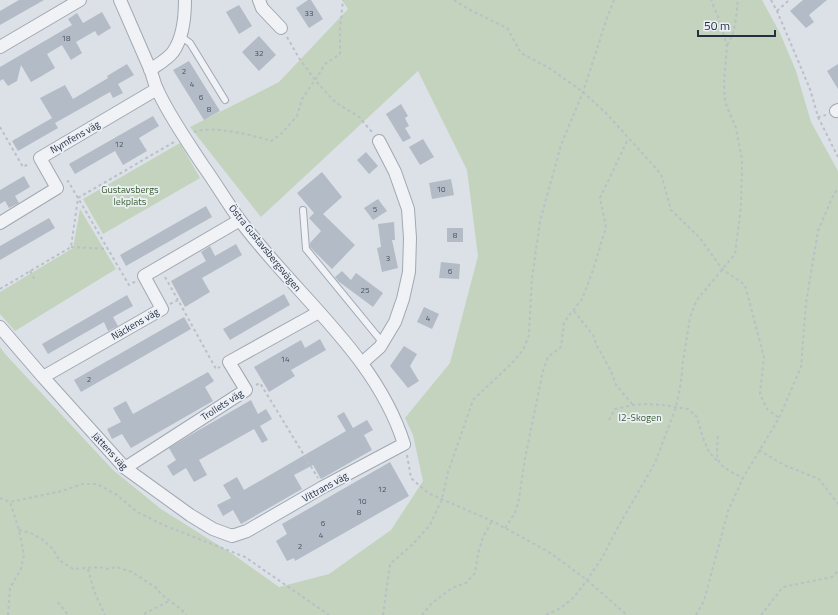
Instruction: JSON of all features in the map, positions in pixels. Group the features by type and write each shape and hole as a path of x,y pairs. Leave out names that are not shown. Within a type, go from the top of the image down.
{"street":[{"path":"0,47 80,0"},
{"name":"Östra Gustavsbergsvägen","path":"120,0 157,89 184,137 240,220 287,278 319,312 362,363 380,391 398,425 404,444"},
{"path":"150,70 173,53 180,36 185,16 185,0"},
{"path":"259,0 262,8 281,28"},
{"name":"Nymfens väg","path":"57,188 40,158 157,89"},
{"path":"362,363 383,343 394,322 403,299 409,272 410,238 408,209 395,172 379,141"},
{"path":"0,223 57,188"},
{"path":"144,276 240,220"},
{"name":"Näckens väg","path":"43,377 162,309 144,276"},
{"path":"229,362 319,312"},
{"name":"Jättens väg","path":"0,327 125,468 190,515 213,529 232,536 247,531"},
{"name":"Trollets väg","path":"125,468 246,390 229,362"},
{"name":"Vittrans väg","path":"247,531 404,444"}],"lane":[{"path":"180,36 190,43 225,100"},
{"path":"303,210 306,249 383,343"}],"path":[{"path":"78,198 184,137 200,130 218,130 253,135 271,141 281,134 297,116 302,99 325,64 340,54 340,28 343,0"},
{"path":"454,0 470,10 507,28 521,53 548,68 583,92 606,113 662,174 671,210 700,238 722,269 745,286 764,357 760,394 766,409 779,418"},
{"path":"383,615 390,564 413,544 430,525 442,499 448,472 473,400 512,363 522,350 530,335 532,278 540,221 561,146 583,92 606,18 614,0"},
{"path":"546,615 561,608 574,597 587,580 602,558 655,463 676,407 690,318 696,301 735,254 741,207 742,160 736,128 724,102 727,46 711,0"},
{"path":"727,46 731,40 733,32 738,0"},
{"path":"771,0 810,89 818,117 838,157"},
{"path":"777,11 789,0"},
{"path":"281,28 299,58 315,80 335,102 360,117 379,141"},
{"path":"818,117 837,111"},
{"path":"0,127 23,167 40,158"},
{"path":"505,528 514,513 518,499 543,371 548,357 561,347 564,322 582,298 588,284 606,226 600,198 628,138"},
{"path":"57,188 68,181 129,284 144,276"},
{"path":"696,615 704,601 728,511 743,478 779,418 801,367 806,303 818,232 832,198 838,188"},
{"path":"71,247 78,198"},
{"path":"0,289 71,247 108,250"},
{"path":"160,267 216,369 229,362"},
{"path":"30,271 35,280"},
{"path":"162,309 178,300"},
{"path":"574,310 593,335 597,346 611,371 616,385 633,405"},
{"path":"246,390 260,383 324,487"},
{"path":"608,420 615,409 633,405 646,404 688,409 697,416 703,438 709,452 726,469 743,478"},
{"path":"718,436 717,452 719,463"},
{"path":"404,444 411,478 428,493 492,521 549,552 587,580 626,615"},
{"path":"759,450 784,466 819,479 838,504"},
{"path":"0,502 1,499 10,502 82,484 98,484 117,495 137,512 166,526 245,557 329,615"},
{"path":"8,615 10,588 21,569 24,555 19,530 10,502"},
{"path":"422,615 430,604 452,588 466,583 475,573 483,537 492,521"},
{"path":"19,530 31,532 43,540 52,549 59,560 73,568 88,569 99,567 108,569 116,567 132,572 155,587 162,595 181,609 186,615"},
{"path":"88,569 94,591 105,615"},
{"path":"761,615 783,587 832,577 838,571"},
{"path":"144,614 169,601"},
{"path":"58,602 68,615"}],"green space":[{"name":"I2-Skogen","path":"342,0 762,0 780,33 796,71 811,122 838,171 838,615 0,615 0,347 113,470 161,509 234,555 279,587 329,574 391,530 423,481 413,435 405,418 450,363 478,256 467,170 418,71 261,217 190,127 279,82 348,9"},
{"name":"Gustavsbergs lekplats","path":"180,143 200,178 103,234 83,199"},
{"path":"80,209 116,269 15,331 0,314 0,292 73,248"}],"building":[{"path":"19,0 44,0 0,25 0,11"},
{"path":"308,0 311,0 323,19 309,28 296,8"},
{"path":"803,0 827,0 809,15 814,22 806,28 790,11"},
{"path":"239,5 252,26 239,34 226,12"},
{"path":"102,12 111,28 98,36 95,31 76,42 82,53 71,60 62,45 47,54 55,68 40,77 31,82 21,65 17,81 8,86 3,79 0,81 0,67 72,25 68,19 77,13 83,23"},
{"path":"259,36 276,55 259,71 242,52"},
{"path":"189,61 220,111 204,120 173,70"},
{"path":"127,64 134,75 118,84 123,93 113,98 110,92 55,123 58,128 18,151 12,141 52,118 40,98 65,85 73,99 108,78 107,76"},
{"path":"838,64 838,89 827,71"},
{"path":"401,104 408,116 405,118 409,126 405,128 411,138 403,142 386,114"},
{"path":"153,116 159,126 139,138 147,151 123,165 115,151 75,174 69,164"},
{"path":"423,139 434,157 420,165 409,147"},
{"path":"366,152 378,166 369,174 357,160"},
{"path":"322,172 342,197 323,214 355,245 332,269 310,247 310,243 321,231 309,218 314,213 297,193"},
{"path":"24,176 30,187 15,196 19,203 9,208 5,201 0,204 0,190"},
{"path":"451,179 454,195 432,199 429,183"},
{"path":"378,199 387,211 373,220 364,208"},
{"path":"206,206 212,217 126,266 120,255"},
{"path":"49,218 55,228 0,260 0,246"},
{"path":"394,222 395,240 392,240 398,268 382,272 377,248 381,247 378,224"},
{"path":"447,228 463,228 463,242 447,242"},
{"path":"236,244 242,255 202,278 210,292 185,307 171,281 206,261 201,252 210,246 215,256"},
{"path":"441,262 460,264 459,279 439,278"},
{"path":"342,271 351,280 356,273 383,293 373,307 338,281 335,277"},
{"path":"284,294 290,305 230,340 223,329"},
{"path":"127,295 133,306 113,317 118,326 108,331 104,322 48,354 42,344"},
{"path":"424,307 439,314 432,329 417,322"},
{"path":"184,317 191,329 81,392 74,380"},
{"path":"320,339 326,350 291,370 295,376 269,392 254,367 301,340 305,348"},
{"path":"404,346 417,354 410,366 419,381 408,388 390,366"},
{"path":"208,372 214,381 205,387 213,401 131,448 122,434 112,439 107,429 121,422 113,408 126,401 133,414"},
{"path":"251,400 258,414 266,409 272,419 260,426 268,440 262,443 254,429 199,460 207,475 194,482 186,468 173,476 167,466 176,460 169,448"},
{"path":"344,412 353,428 367,420 373,430 364,435 372,450 321,479 313,465 294,475 302,489 241,524 233,510 223,516 217,505 231,498 223,485 237,477 244,490 346,431 337,416"},
{"path":"390,462 409,496 295,561 294,558 287,561 276,541 287,534 282,524"}]}
